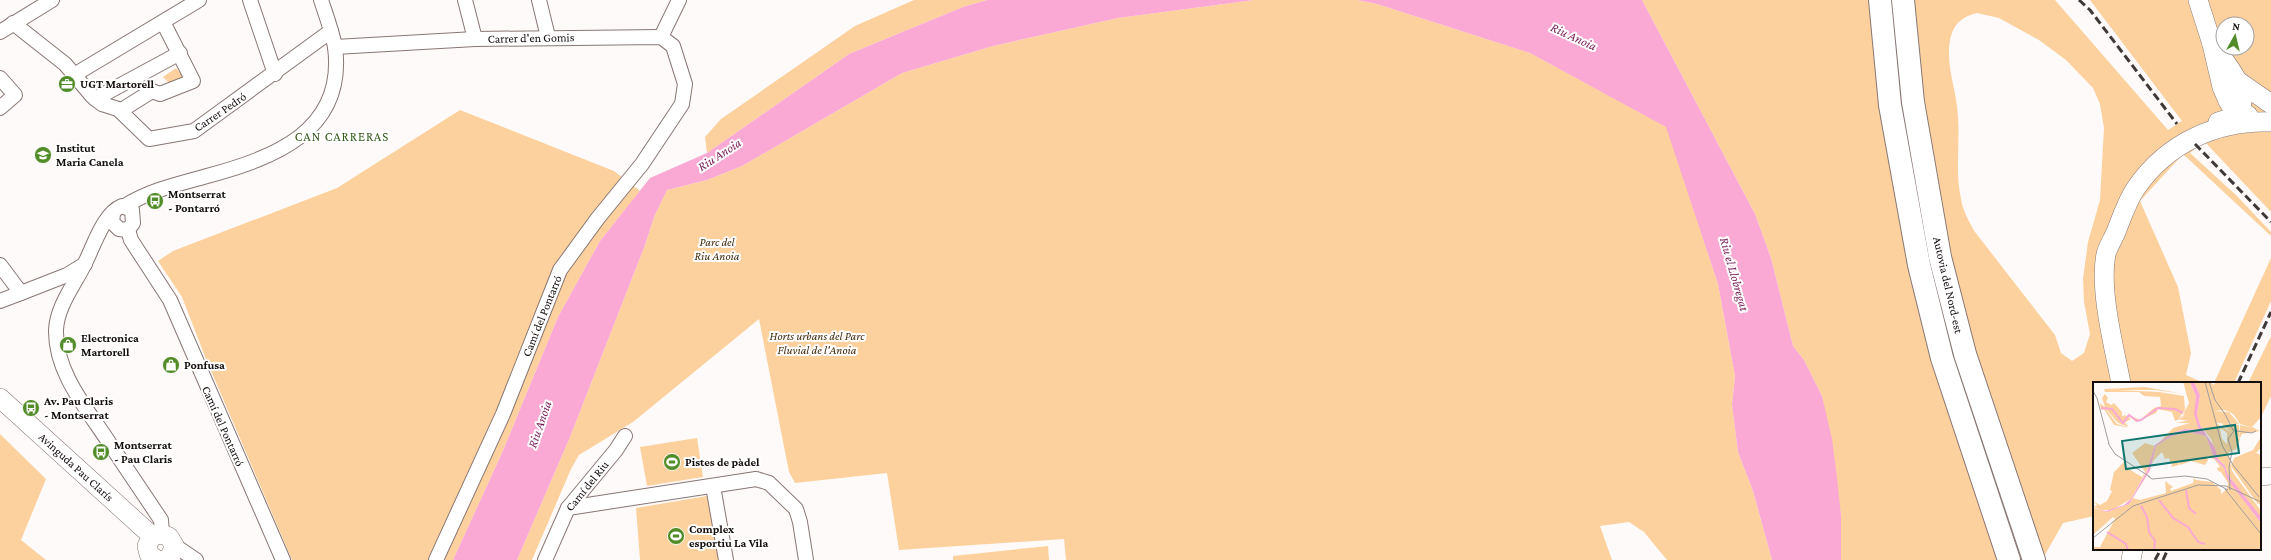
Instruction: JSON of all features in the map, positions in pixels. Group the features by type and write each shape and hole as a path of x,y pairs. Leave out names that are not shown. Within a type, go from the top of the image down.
{"highway":[{"name":"Autovia del Nord-est","path":"1880,0 1890,105 1919,265 1942,358 1999,534 2009,560"},
{"name":"Autovia del Nord-est","path":"1903,0 1913,102 1940,257 1965,354 2021,526 2034,560"}],"main road":[{"path":"2106,253 2128,201 2144,177 2160,160 2172,144 2211,124 2232,118 2239,112 2241,98 2230,84 2212,44 2198,0"},
{"path":"2230,84 2271,115"},
{"path":"2210,118 2218,108 2230,84"},
{"path":"2121,382 2106,294 2105,276 2106,228 2114,202 2137,166 2163,141 2186,128 2210,118 2239,112 2271,115"},
{"path":"2160,160 2180,145 2206,132 2271,115"},
{"name":"Avinguda Pau Clarís","path":"0,398 165,550"},
{"path":"2131,560 2133,550"}],"street":[{"path":"0,32 52,0"},
{"path":"74,75 199,0"},
{"path":"250,0 275,74"},
{"path":"196,560 165,550 161,520 74,390 58,349 56,330 60,310 85,264 101,227 118,207 125,206 145,194 252,163 270,155 306,131 325,111 331,99 335,80 335,47 321,0"},
{"path":"465,0 475,39"},
{"path":"539,0 548,37"},
{"path":"661,37 679,0"},
{"path":"120,111 152,91 160,94 193,81 163,22"},
{"name":"Carrer Pedró","path":"13,23 65,64 95,99 102,104 120,111 149,139 194,131 275,74 331,31"},
{"name":"Carrer d'en Gomis","path":"335,47 475,39 548,37 661,37"},
{"name":"Camí del Pontarró","path":"436,560 503,414 560,270 598,218 642,164 678,112 685,94 685,84 674,46 661,37"},
{"path":"95,99 180,53"},
{"path":"0,78 15,95 0,108"},
{"path":"99,234 127,225 146,201 159,191"},
{"path":"125,206 132,210 127,225"},
{"path":"113,214 112,222 127,225"},
{"name":"Camí del Pontarró","path":"127,225 131,240 170,300 283,560"},
{"path":"0,301 67,275 85,264"},
{"path":"0,265 21,293"},
{"name":"Camí del Riu","path":"545,560 568,508 616,450 625,436"},
{"path":"2261,477 2271,476"},
{"path":"568,508 756,479 769,483 796,509 799,516 806,560"},
{"path":"713,486 726,560"}],"green space":[{"path":"914,0 987,0 963,7 849,54 707,153 705,137 721,119 855,26"},
{"path":"1254,0 1357,0 1377,4 1530,53 1667,127 1718,284 1735,376 1732,405 1738,452 1753,491 1772,560 1667,560 1644,532 1629,522 1600,526 1612,560 1066,560 1064,539 899,550 887,473 795,483 789,472 759,319 633,422 579,455 571,469 532,560 517,560 570,437 645,245 654,217 667,190 707,180 742,166 902,73 993,46 1118,18"},
{"path":"1642,0 2055,0 2168,130 2182,121 2090,0 2271,0 2271,212 2204,141 2190,153 2237,196 2271,232 2271,236 2183,154 2140,201 2178,287 2191,353 2186,375 2202,382 2093,382 2093,516 2063,523 2042,560 1841,560 1841,515 1822,396 1804,360 1793,346 1771,258 1755,214","holes":["1977,13 1999,18 2039,40 2066,60 2093,88 2100,104 2104,128 2100,200 2088,242 2083,279 2084,302 2090,334 2084,353 2072,361 2061,353 2055,335 1975,232 1966,216 1959,189 1958,117 1949,56 1951,36 1955,27 1964,18"]},
{"path":"176,68 187,81 173,87 163,77"},
{"path":"460,110 614,171 640,191 600,241 558,317 502,453 453,560 292,560 206,359 182,297 158,261 173,251 337,188"},
{"path":"2271,258 2271,301 2234,382 2214,382"},
{"path":"2271,336 2271,396 2261,417 2261,382 2248,382"},
{"path":"0,434 46,479 21,540 46,560 0,560"},
{"name":"Pistes de pàdel","path":"697,438 703,477 647,486 640,447"},
{"name":"Complex esportiu La Vila","path":"707,496 719,560 640,560 636,508"},
{"path":"1048,546 1049,560 953,560 953,556"}],"water":[{"name":"Riu Anoia","path":"987,0 1254,0 1118,18 993,46 902,73 742,166 707,180 667,190 654,217 645,245 570,437 517,560 453,560 502,453 558,317 600,241 650,178 707,153 849,54 963,7"},
{"path":"1357,0 1642,0 1755,214 1771,258 1793,346 1804,360 1822,396 1832,439 1837,478 1841,515 1841,560 1772,560 1753,491 1738,452 1732,405 1735,376 1718,284 1666,127 1530,53 1377,4"}],"railway":[{"path":"2079,0 2090,10 2177,124"},
{"path":"2195,144 2271,222"},
{"path":"2238,382 2271,312"},
{"path":"2155,560 2160,550"},
{"path":"2163,560 2168,550"}],"place":[{"name":"UGT Martorell","path":"67,84"},
{"name":"Institut Maria Canela","path":"43,155"},
{"name":"Montserrat - Pontarró","path":"155,201"},
{"name":"Electronica Martorell","path":"68,345"},
{"name":"Ponfusa","path":"171,365"},
{"name":"Av. Pau Claris - Montserrat","path":"31,408"},
{"name":"Montserrat - Pau Claris","path":"101,452"},
{"name":"Pistes de pàdel","path":"672,462"},
{"name":"Complex esportiu La Vila","path":"676,536"}],"district":[{"name":"CAN CARRERAS","path":"342,136"}],"park label":[{"name":"Parc del Riu Anoia","path":"717,249"},
{"name":"Horts urbans del Parc Fluvial de l'Anoia","path":"817,343"}],"water label":[{"name":"Riu el Llobregat","path":"1735,274"}]}
